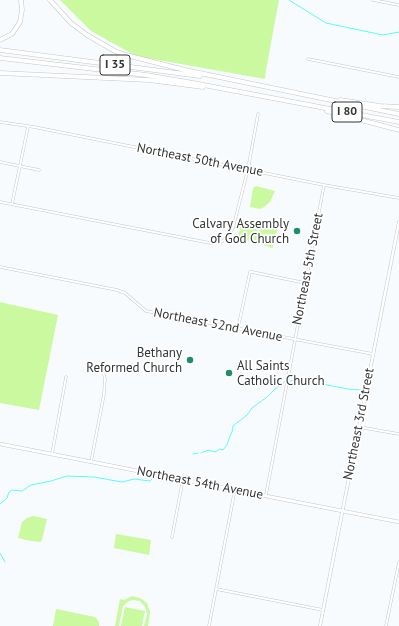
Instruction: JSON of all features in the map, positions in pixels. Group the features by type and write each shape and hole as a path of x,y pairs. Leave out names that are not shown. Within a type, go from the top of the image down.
{"highway":[{"path":"0,40 12,34 20,22 22,10 21,0"},
{"path":"50,0 74,25 96,41 113,50 137,59 230,80"},
{"name":"I 35","path":"0,50 230,80 399,114"},
{"name":"I 80","path":"0,58 146,75 399,122"},
{"path":"0,73 149,80 228,90"},
{"path":"296,93 380,106 399,107"},
{"path":"296,103 399,130"}],"main road":[{"name":"Northeast 54th Avenue","path":"0,444 399,522"}],"street":[{"path":"373,0 399,5"},
{"path":"308,59 399,77"},
{"path":"0,202 210,243 221,242 231,233 235,223 248,169 258,114"},
{"name":"Northeast 50th Avenue","path":"0,122 324,185 399,198"},
{"path":"12,204 28,127"},
{"path":"0,162 39,170"},
{"name":"Northeast 5th Street","path":"266,495 324,185"},
{"name":"Northeast 3rd Street","path":"320,626 399,222"},
{"name":"Northeast 52nd Avenue","path":"0,267 117,290 124,293 146,311 373,354"},
{"path":"238,328 250,272 305,283"},
{"path":"91,462 104,389 105,379 103,371"},
{"path":"52,454 66,377"},
{"path":"359,427 399,434"},
{"path":"172,537 183,479"},
{"path":"209,626 235,490"},
{"path":"386,626 399,562"},
{"path":"216,589 323,610"}],"green space":[{"path":"60,0 279,0 265,79 136,56 91,31"},
{"path":"256,186 275,191 270,202 260,209 250,207 253,188"},
{"path":"242,220 254,224 258,231 268,224 278,227 273,247 272,248 240,239 238,237"},
{"path":"0,302 58,315 39,410 0,403"},
{"path":"33,516 47,519 41,542 18,538 22,522"},
{"path":"116,534 151,540 149,555 114,548"},
{"path":"132,596 140,598 147,603 150,612 148,626 144,626 147,614 145,607 140,601 133,600 129,601 123,606 119,626 115,626 120,599 124,600"},
{"path":"125,607 145,611 142,626 121,626"},
{"path":"56,609 95,617 99,622 99,626 53,626"}],"waterway":[{"path":"289,0 326,23 383,35 399,32"},
{"path":"290,381 296,380 309,383 312,382 361,390"},
{"path":"201,453 208,450 215,452 220,449 223,450 227,445 233,426 247,415 252,408 286,381"},
{"path":"193,454 198,453"},
{"path":"0,504 7,498 9,492 12,490 22,491 31,485 67,476 94,477 122,482 134,479 150,481 152,479"},
{"path":"0,553 5,562"}],"place":[{"name":"Calvary Assembly of God Church","path":"297,231"},
{"name":"Bethany Reformed Church","path":"190,360"},
{"name":"All Saints Catholic Church","path":"229,373"}]}
